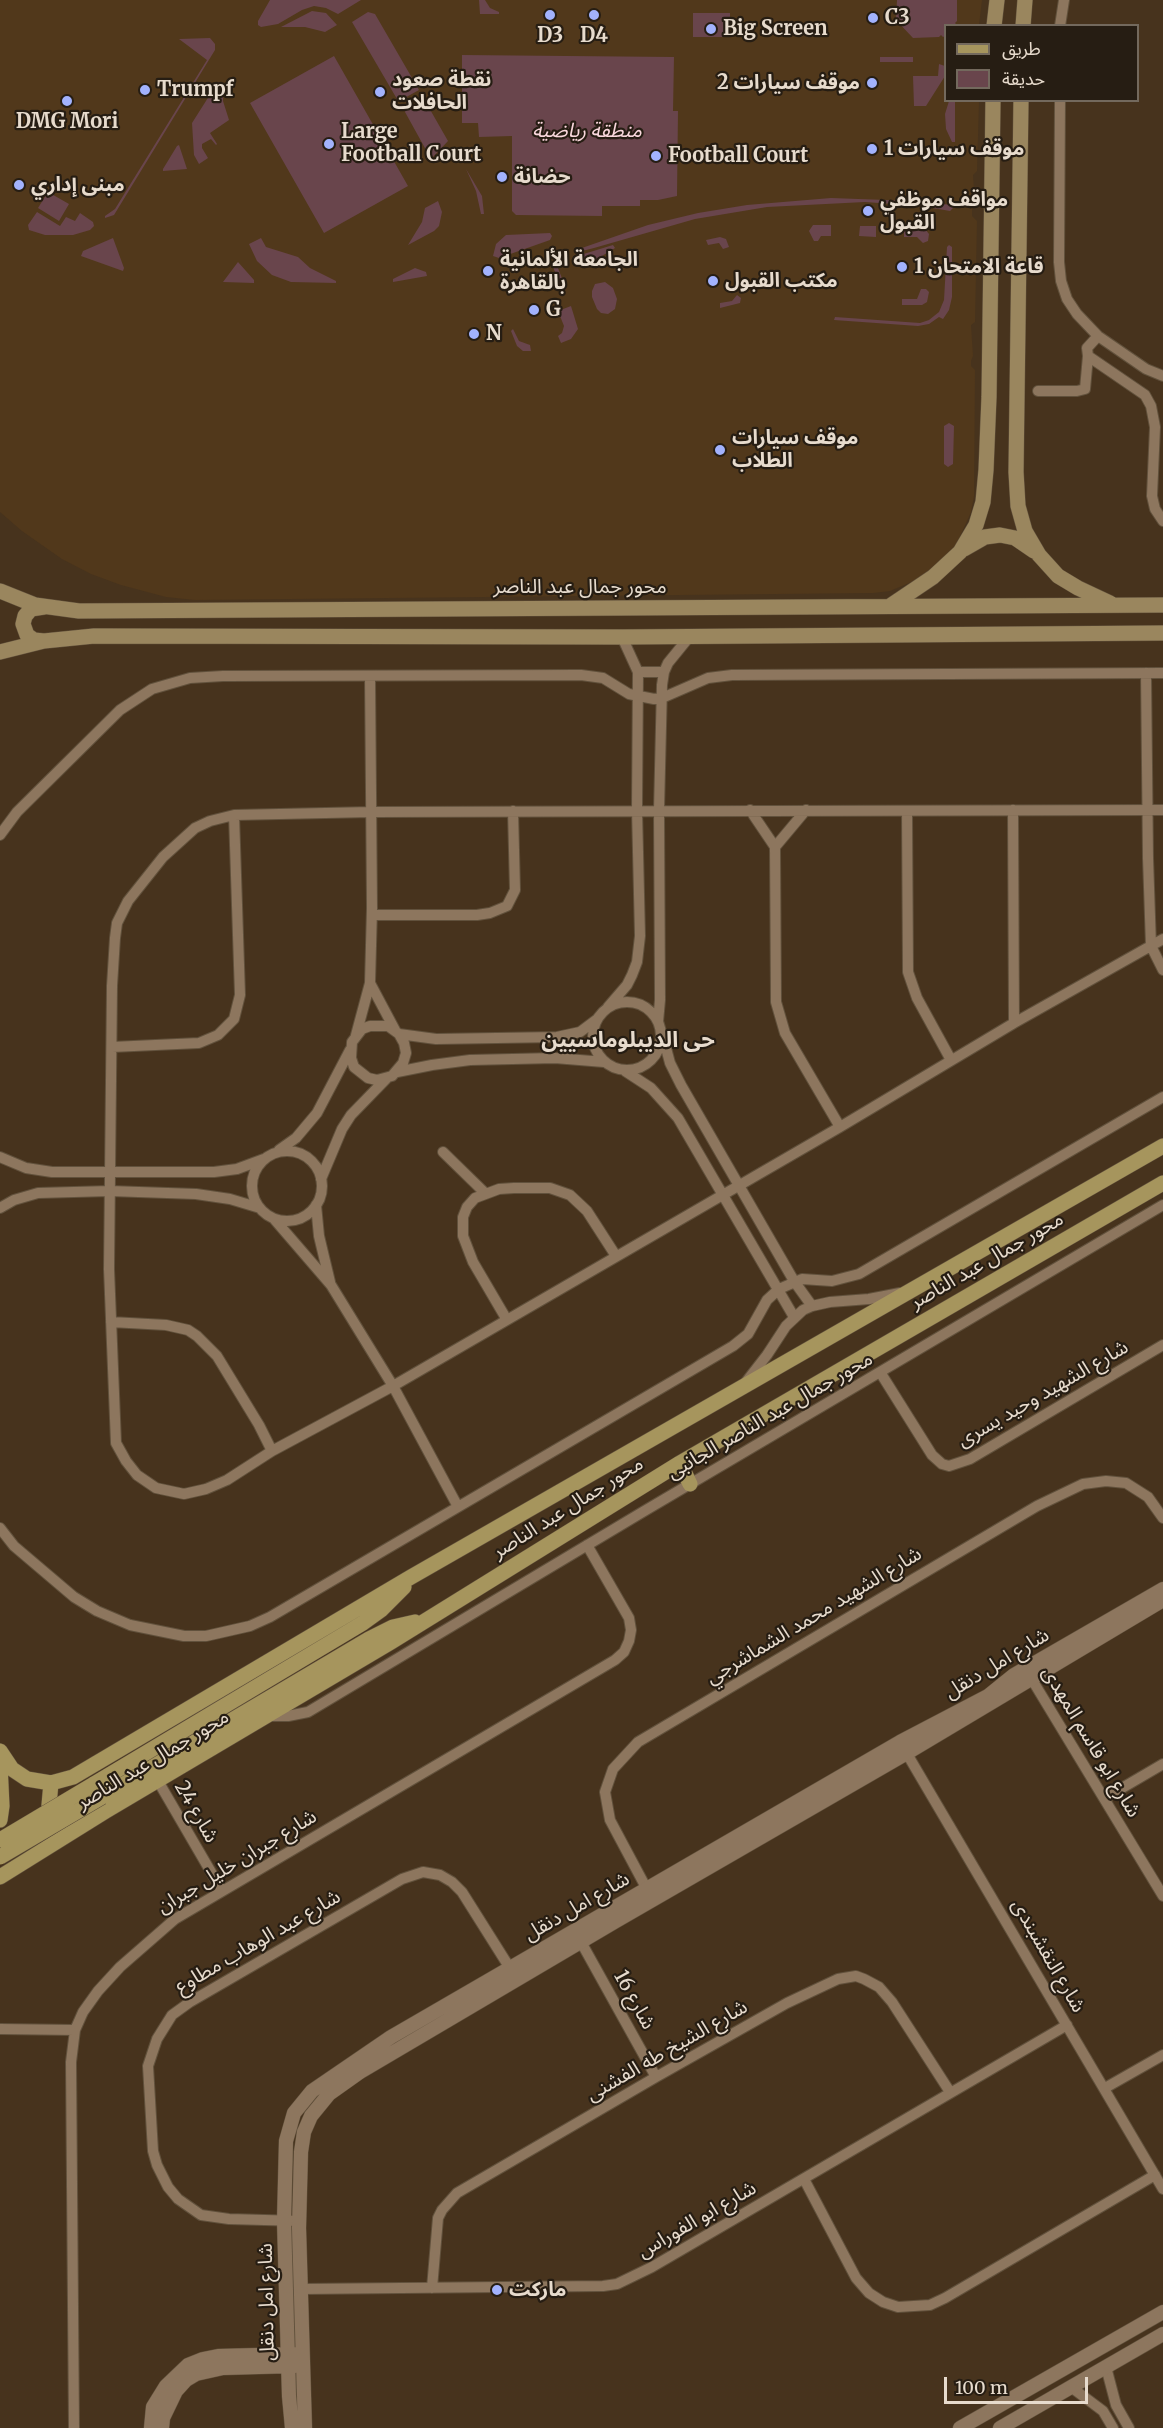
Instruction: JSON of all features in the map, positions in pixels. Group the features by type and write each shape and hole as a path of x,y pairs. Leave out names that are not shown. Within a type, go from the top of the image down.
{"main road":[{"path":"994,24 997,0"},
{"path":"1023,24 1025,0"},
{"path":"960,552 976,525 983,502 986,470 993,102"},
{"path":"1021,102 1016,472 1018,506 1026,531 1039,555"},
{"path":"989,397 1016,398"},
{"path":"889,607 933,577 960,552 979,540 1000,535 1015,538 1028,545 1058,576 1116,605"},
{"name":"محور جمال عبد الناصر","path":"0,591 44,607 80,610 1163,604"},
{"path":"44,607 31,609 25,616 23,624 27,635 34,640 44,641"},
{"path":"765,636 766,607"},
{"path":"0,652 44,641 94,636 622,637 1163,633"},
{"name":"محور جمال عبد الناصر","path":"0,1751 12,1769 35,1782 51,1784 73,1777 411,1577 1163,1146"},
{"name":"محور جمال عبد الناصر","path":"0,1877 426,1620 680,1463 1163,1183"},
{"path":"680,1463 690,1484"},
{"path":"0,1857 98,1790 363,1623 390,1602 411,1577"},
{"path":"0,1840 98,1790 369,1639 393,1627 426,1620"},
{"path":"0,1764 0,1820"},
{"path":"51,1784 48,1798 51,1812 59,1824 71,1833"}],"street":[{"path":"1060,24 1064,0"},
{"path":"1060,102 1059,262 1061,281 1067,299 1077,314 1098,336 1121,353 1163,376"},
{"path":"1038,391 1085,389 1087,348 1098,336"},
{"path":"1088,356 1145,395 1151,406 1155,427 1152,496 1155,509 1163,521"},
{"path":"626,1071 648,1064 656,1055 661,1044 659,810 662,698 664,672 674,654 690,636"},
{"path":"356,1035 370,1026 379,1025 397,1032 436,1039 557,1037 580,1032 596,1020 627,985 637,962 639,950 637,810 639,697 638,672 622,637"},
{"path":"638,672 664,672"},
{"path":"1146,673 1151,946 1163,970"},
{"path":"0,834 17,812 104,724 152,689 190,678 210,676 581,675 603,678 629,694 639,697 662,698 699,681 732,675 1163,673"},
{"path":"0,1157 39,1170 214,1172 237,1169 277,1152 296,1138 317,1113 356,1035 370,983 372,915 370,676"},
{"path":"750,810 775,847 776,1002 779,1015 785,1033 840,1126"},
{"path":"775,847 806,810"},
{"path":"1013,810 1014,1023"},
{"path":"1163,810 371,812 234,815 210,821 187,835 145,878 121,913 117,923 113,962 110,1171 111,1322 116,1443 126,1461 142,1479 156,1488 184,1494 227,1480 272,1451 393,1386 1014,1023 1163,939"},
{"path":"372,915 477,915 490,914 507,906 515,890 513,811"},
{"path":"907,811 908,972 917,998 951,1060"},
{"path":"112,1047 199,1043 218,1035 234,1019 240,995 234,815"},
{"path":"370,983 404,1043 406,1053 397,1072"},
{"path":"608,1007 619,1002 631,1002 642,1005 652,1012 660,1027 674,1073 794,1281 812,1306"},
{"path":"596,1020 592,1031 592,1042 597,1053 604,1062 626,1071 651,1088 670,1108 794,1317"},
{"path":"350,1049 354,1067 360,1073 368,1078 386,1079"},
{"path":"321,1180 342,1129 386,1079 397,1072 470,1060 555,1058 604,1062"},
{"path":"0,1528 14,1546 51,1579 97,1611 130,1625 184,1636 206,1636 250,1626 270,1617 457,1505 733,1346 748,1334 767,1300 779,1289 794,1281 810,1279 832,1281 859,1274 1163,1097"},
{"path":"275,1220 303,1217 316,1205 322,1190 318,1170 305,1156 286,1150 277,1152"},
{"path":"442,1152 484,1193"},
{"path":"264,1159 252,1177 254,1199 331,1285 393,1386 457,1505"},
{"path":"507,1320 473,1262 463,1236 461,1227 467,1207 475,1198 499,1189 550,1188 570,1195 587,1211 616,1256"},
{"path":"0,1208 20,1198 38,1193 110,1191 196,1194 230,1199 260,1208"},
{"path":"316,1205 320,1242 331,1285"},
{"name":"محور جمال عبد الناصر الجانبى","path":"268,1716 288,1716 308,1712 1163,1205"},
{"path":"741,1387 794,1317 812,1306 868,1299 912,1290"},
{"path":"111,1322 166,1326 188,1330 197,1336 216,1356 259,1425 272,1451"},
{"name":"شارع الشهيد وحيد يسرى","path":"880,1372 936,1460 949,1466 970,1459 1163,1345"},
{"name":"شارع الشهيد محمد الشماشرجي","path":"649,1894 610,1820 605,1792 613,1769 638,1742 1037,1506 1083,1484 1106,1481 1126,1483 1148,1497 1163,1518"},
{"name":"شارع جبران خليل جبران","path":"74,2428 70,2074 75,2030 98,1991 127,1960 170,1922 615,1660 624,1652 631,1630 629,1618 587,1545"},
{"name":"شارع امل دنقل","path":"1028,1674 1163,1588"},
{"name":"شارع امل دنقل","path":"292,2428 284,2221 286,2141 294,2113 312,2091 392,2037 510,1968 649,1894 988,1696 1163,1600"},
{"name":"شارع ابو قاسم المهدى","path":"1028,1674 1163,1896"},
{"name":"شارع النقشبندى","path":"903,1747 1163,2189"},
{"path":"1105,1798 1163,1764"},
{"name":"شارع 24","path":"158,1781 222,1891"},
{"name":"شارع عبد الوهاب مطاوع","path":"300,2221 214,2218 201,2215 178,2199 168,2187 153,2151 148,2066 157,2038 172,2015 190,2002 402,1879 423,1872 440,1875 462,1892 517,1980"},
{"name":"شارع امل دنقل","path":"304,2428 300,2221 302,2144 304,2132 318,2106 329,2094 360,2072 581,1942 649,1894"},
{"name":"شارع 16","path":"581,1942 656,2076"},
{"name":"شارع الشيخ طه الفشنى","path":"432,2288 438,2218 457,2193 656,2076 826,1983 855,1977 872,1983 892,2002 950,2092"},
{"name":"شارع ابو الفوراس","path":"301,2289 617,2284 652,2267 1067,2025"},
{"path":"0,2029 75,2030"},
{"path":"1105,2088 1163,2055"},
{"path":"804,2179 856,2278 869,2293 883,2302 898,2307 930,2305 945,2298 1155,2175"},
{"path":"960,2428 1163,2312"},
{"path":"1000,2428 1163,2334"},
{"path":"151,2428 153,2407 166,2386 188,2365 218,2356 302,2360"},
{"path":"162,2428 163,2418 176,2391 186,2380 196,2374 223,2368 288,2360"},
{"path":"1106,2367 1116,2405 1129,2428"},
{"path":"1071,2387 1103,2411 1113,2428"}],"shaded area":[{"name":"الجامعة الألمانية بالقاهرة","path":"0,0 982,0 979,24 944,24 944,102 979,102 977,171 973,175 975,205 972,210 972,216 977,221 975,322 971,325 973,356 971,366 975,370 974,496 971,512 957,543 947,556 921,578 890,591 873,593 195,600 166,597 91,574 62,559 22,531 0,512"}],"green space":[{"path":"270,0 361,0 338,14 326,8 314,6 278,24 261,27 258,21"},
{"path":"479,0 485,0 490,8 499,14 480,14"},
{"path":"897,0 957,0 956,24 944,24 943,37 941,35 913,38 896,20"},
{"path":"312,11 326,13 337,25 325,32 305,27 281,27"},
{"path":"368,12 375,14 419,90 401,100 397,99 352,22"},
{"path":"693,13 730,13 730,37 693,37"},
{"path":"210,38 215,44 215,50 114,215 105,218 115,209 207,60 179,39"},
{"name":"منطقة رياضية","path":"462,55 674,57 673,111 678,111 677,196 658,200 640,200 640,206 602,206 602,216 516,215 512,211 512,136 479,137 478,123 462,123"},
{"name":"Large Football Court","path":"334,56 408,186 324,233 250,103"},
{"path":"880,57 913,57 913,62 880,62"},
{"path":"939,64 944,66 944,78 926,106 914,106 913,76 938,76"},
{"path":"218,82 224,85 223,101 229,120 210,133 216,145 211,139 202,144 208,158 199,164 194,155 192,123"},
{"path":"424,99 448,141 431,159 405,112 406,109"},
{"path":"949,102 955,102 955,142 952,142 946,129 945,114"},
{"path":"179,145 187,169 163,171 177,146"},
{"path":"466,169 482,196 484,214 481,214 476,191"},
{"path":"48,192 69,204 59,221 38,208"},
{"path":"831,198 914,201 952,205 953,208 950,211 921,206 865,202 767,207 695,219 594,248 582,251 579,249 648,225 698,213 747,205"},
{"path":"438,201 442,212 439,226 408,245 422,222 425,208"},
{"path":"37,212 60,226 66,217 75,221 80,213 93,222 94,226 90,230 73,235 45,235 29,230 28,225"},
{"path":"813,225 831,225 831,236 821,236 818,241 814,241 809,231"},
{"path":"860,226 876,226 876,237 859,236"},
{"path":"904,227 925,229 929,234 928,241 923,243 917,237 904,237"},
{"path":"550,233 552,236 550,240 499,258 493,256 496,244 506,235"},
{"path":"720,237 726,239 729,247 723,249 719,243 708,245 706,240"},
{"path":"113,238 124,268 123,271 81,256 83,251"},
{"path":"261,238 266,247 298,257 310,268 336,283 291,282 272,275 257,261 249,244"},
{"path":"613,245 615,248 592,262 584,261 577,256"},
{"path":"949,245 952,247 952,297 949,310 943,319 939,317 929,324 918,326 834,320 835,317 920,323 929,320 939,312 944,300 947,247"},
{"path":"555,260 566,289 562,291 552,264"},
{"path":"238,262 254,280 254,283 223,282"},
{"path":"415,268 426,272 427,276 393,282 393,279"},
{"path":"605,282 613,288 617,299 615,309 608,314 601,313 597,309 592,297 595,284"},
{"path":"921,289 929,292 927,302 922,305 902,305 902,299 917,299"},
{"path":"737,295 741,298 740,303 720,308 720,303 732,301"},
{"path":"571,306 578,329 571,339 561,343 558,336 562,333 564,326 558,311"},
{"path":"513,329 519,341 530,345 531,351 523,351 517,346 511,331"},
{"path":"949,423 954,426 953,464 948,467 944,464 944,426"}],"place":[{"name":"D3","path":"550,15"},
{"name":"D4","path":"594,15"},
{"name":"C3","path":"873,18"},
{"name":"Big Screen","path":"711,29"},
{"name":"موقف سيارات 2","path":"872,83"},
{"name":"Trumpf","path":"145,90"},
{"name":"نقطة صعود الحافلات","path":"380,92"},
{"name":"DMG Mori","path":"67,101"},
{"name":"Large Football Court","path":"329,144"},
{"name":"موقف سيارات 1","path":"872,149"},
{"name":"Football Court","path":"656,156"},
{"name":"حضانة","path":"502,177"},
{"name":"مبنى إداري","path":"19,185"},
{"name":"مواقف موظفي القبول","path":"868,211"},
{"name":"قاعة الامتحان 1","path":"902,267"},
{"name":"الجامعة الألمانية بالقاهرة","path":"488,271"},
{"name":"مكتب القبول","path":"713,281"},
{"name":"G","path":"534,310"},
{"name":"N","path":"474,334"},
{"name":"موقف سيارات الطلاب","path":"720,450"},
{"name":"ماركت","path":"497,2290"}],"district":[{"name":"حى الديبلوماسيين","path":"628,1041"}]}
